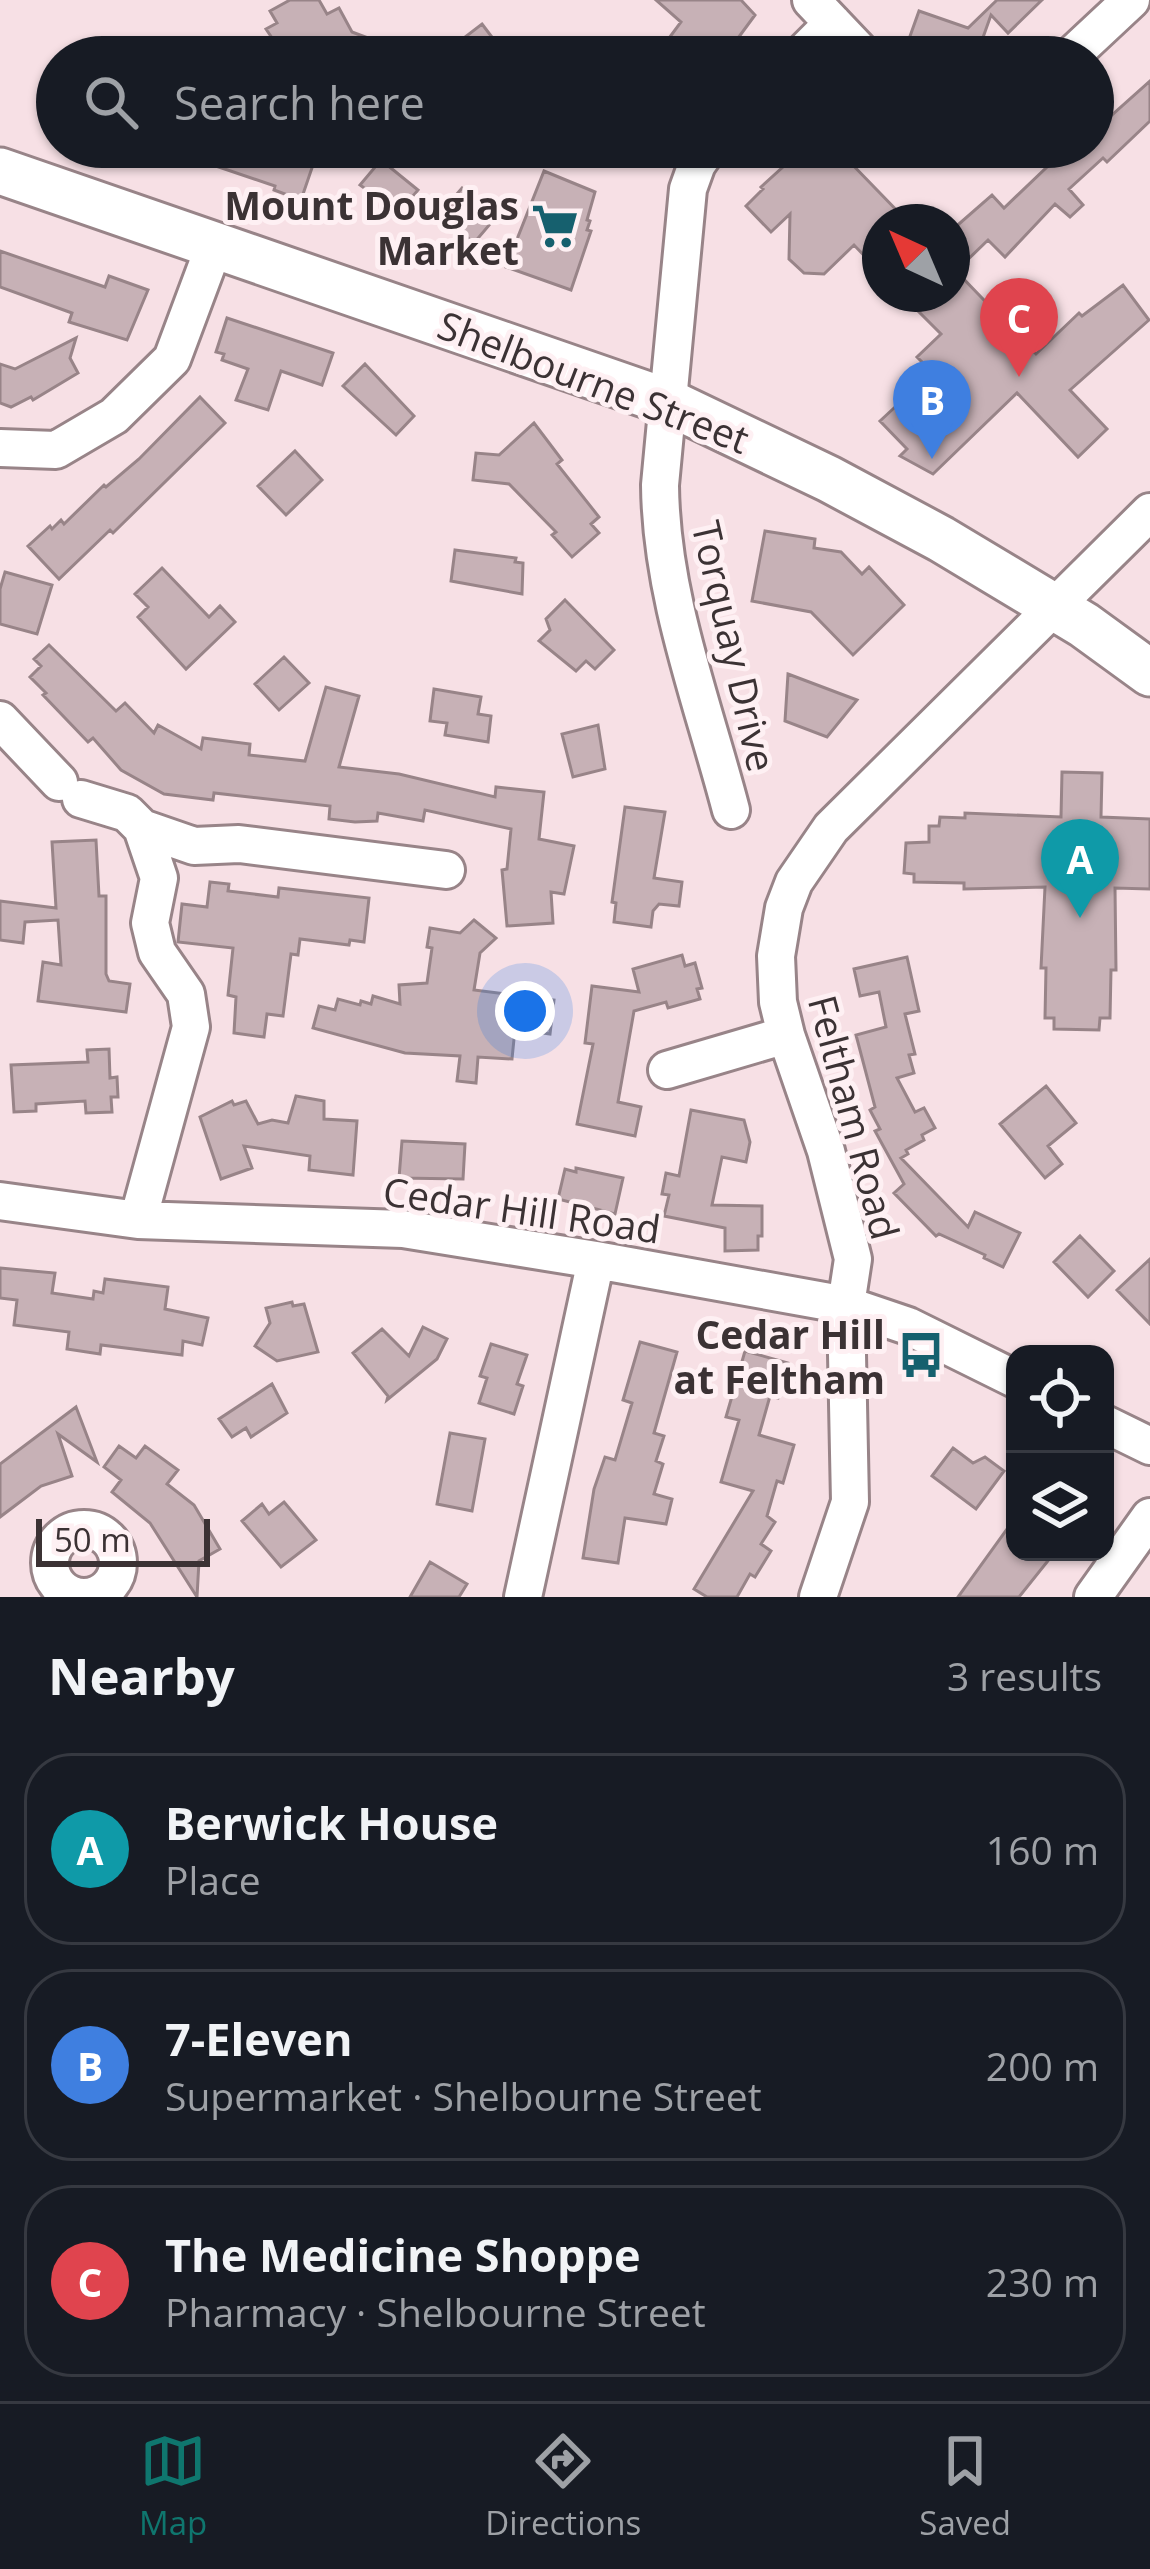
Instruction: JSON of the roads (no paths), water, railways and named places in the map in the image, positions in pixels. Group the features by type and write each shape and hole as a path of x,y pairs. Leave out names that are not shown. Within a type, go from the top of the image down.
{"main road":[{"name":"Shelbourne Street","path":"0,171 668,402 829,479 1054,606 1150,673"}],"street":[{"path":"1092,36 1131,0"},
{"path":"822,12 845,36"},
{"name":"Torquay Drive","path":"696,168 688,190 660,485 660,530 667,579 731,810"},
{"path":"0,448 56,450 114,416 172,359 215,244"},
{"name":"Feltham Road","path":"818,1597 850,1502 846,1305 853,1259 778,1002 776,956 784,908 810,854 831,828 1150,512"},
{"path":"2,728 70,791 127,814 142,828 194,846 239,844 446,870"},
{"path":"138,1220 191,1027 186,994 157,952 150,923 158,878 142,828"},
{"path":"158,878 194,846"},
{"path":"667,1070 787,1035"},
{"name":"Cedar Hill Road","path":"0,1201 138,1220 403,1229 596,1260 846,1305 908,1326 1006,1375"},
{"path":"523,1597 596,1260"},
{"path":"1114,1428 1150,1446"},
{"path":"1093,1597 1150,1517"}],"place":[{"name":"Mount Douglas Market","path":"555,226"},
{"name":"The Medicine Shoppe","path":"1019,377"},
{"name":"7-Eleven","path":"932,459"},
{"name":"Berwick House","path":"1080,918"},
{"name":"Cedar Hill at Feltham","path":"921,1355"}]}
